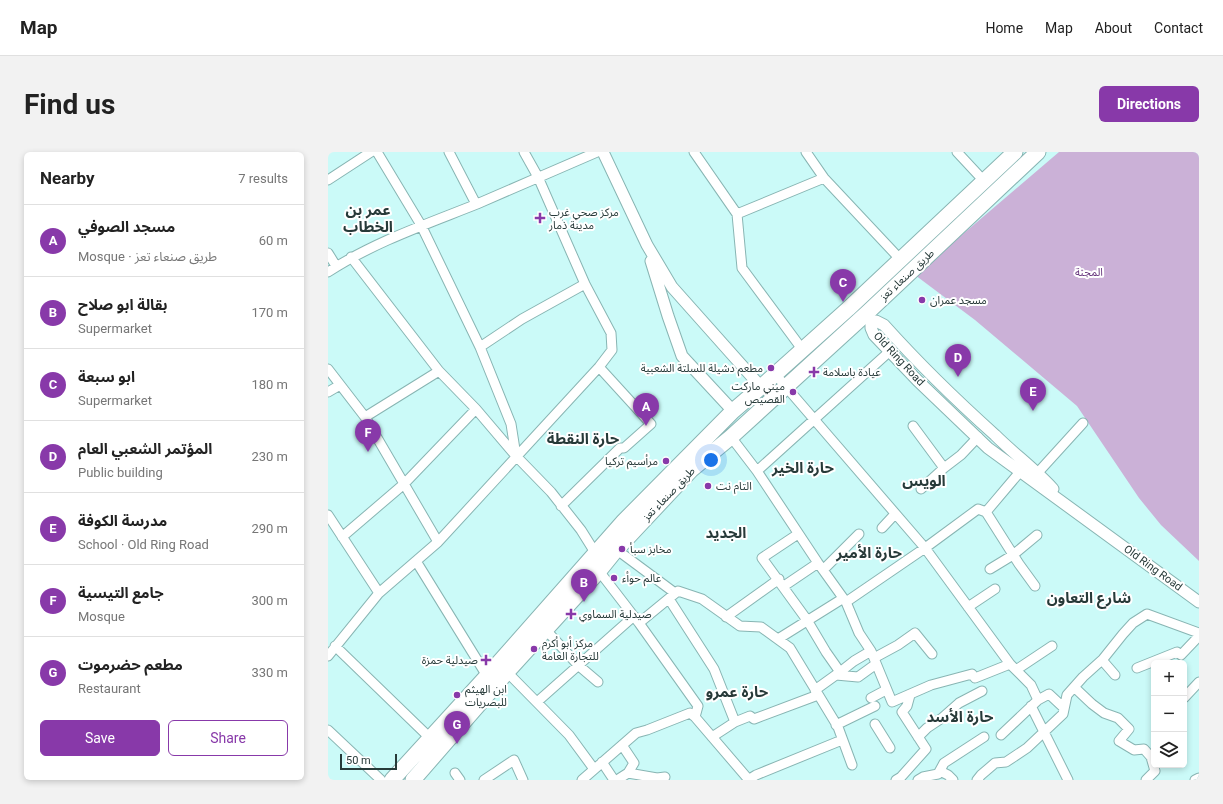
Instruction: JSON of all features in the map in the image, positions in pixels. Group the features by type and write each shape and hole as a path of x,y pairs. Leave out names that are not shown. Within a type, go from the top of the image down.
{"highway":[{"name":"طريق صنعاء تعز","path":"611,545 624,521 733,411 762,387 1015,152"},
{"name":"طريق صنعاء تعز","path":"413,780 507,672 546,630 611,545 691,470 731,437 785,387 868,318 1038,152"},
{"name":"طريق صنعاء تعز","path":"392,780 487,676 597,562"}],"street":[{"path":"328,180 371,152"},
{"path":"377,152 421,225 480,347 511,424 516,456"},
{"path":"448,152 476,204"},
{"path":"328,656 379,593 438,542 599,367 612,350 611,333 585,284 538,177 524,152"},
{"path":"328,253 332,269 352,257 421,225 476,204 597,152"},
{"path":"603,152 647,245 672,287 762,387"},
{"path":"694,152 737,214 742,268 802,349"},
{"path":"806,152 824,178 900,259"},
{"path":"957,152 984,181"},
{"path":"737,214 824,178"},
{"path":"647,245 668,316 682,356 733,411"},
{"path":"352,257 439,371 476,410 516,456 551,492 581,530 597,562 698,706 695,717"},
{"path":"480,347 522,319 585,284"},
{"name":"Old Ring Road","path":"868,318 874,335 917,380 988,448 1024,467"},
{"name":"Old Ring Road","path":"868,318 884,325 927,371 996,437 1024,467 1068,506 1199,602"},
{"path":"757,471 890,351"},
{"path":"561,506 620,448 624,448 651,424 599,367"},
{"path":"328,369 365,417 438,542"},
{"path":"365,417 439,371"},
{"path":"775,374 813,420 925,548 1013,667 1031,685 1035,716 1068,780"},
{"path":"328,392 340,385"},
{"path":"342,537 404,484 476,410"},
{"path":"1035,476 1083,423"},
{"path":"913,426 944,468"},
{"path":"731,437 757,471 798,534 844,600 860,633 874,657 892,702 931,685 972,674 975,678 1013,667 1052,646"},
{"path":"921,489 944,468 961,456 978,437"},
{"path":"986,512 1024,467"},
{"path":"778,639 807,620 844,600 925,548 978,509 986,512 1013,555 1035,586"},
{"path":"882,528 895,514"},
{"path":"328,515 379,593"},
{"path":"798,534 762,558 807,620 838,674"},
{"path":"726,616 781,583 820,566 859,534"},
{"path":"990,569 1013,555 1037,535"},
{"path":"611,545 672,596 714,670 735,722"},
{"path":"416,561 487,676"},
{"path":"968,607 994,589"},
{"path":"640,623 678,591 702,599 740,626 761,628 778,639 790,648 817,692 836,725 852,765"},
{"path":"977,780 981,774 995,763 1006,762 1027,748 1063,714 1066,695 1083,676 1102,660 1122,634 1133,623 1147,614 1199,633"},
{"path":"537,702 634,616"},
{"path":"546,630 578,665 598,682"},
{"path":"712,737 735,722 750,716 754,719 817,692 854,661 874,657 898,645 915,633 932,654"},
{"path":"1137,668 1177,652 1181,655 1199,636"},
{"path":"335,646 430,738"},
{"path":"838,674 858,677 874,657"},
{"path":"1102,660 1115,675"},
{"path":"507,672 569,735 594,770"},
{"path":"1186,696 1199,682"},
{"path":"1074,686 1092,704 1104,713 1118,718 1129,729 1119,741 1134,750 1144,749 1151,754"},
{"path":"836,725 873,702 886,690"},
{"path":"918,737 959,703 982,691"},
{"path":"1001,736 1034,703 1049,694 1064,708"},
{"path":"901,779 926,749 902,712 907,706 910,695"},
{"path":"582,780 636,733 690,713 749,780 756,775 842,740"},
{"path":"876,724 891,748"},
{"path":"328,730 381,780"},
{"path":"918,780 923,777 938,774 944,763 984,737"},
{"path":"622,745 634,763 628,774"},
{"path":"484,780 514,760 523,780"},
{"path":"602,762 616,780 628,774 657,778 665,777"},
{"path":"1146,780 1155,772 1155,768"},
{"path":"940,771 948,774 953,780"},
{"path":"1195,780 1199,778"}],"green space":[{"name":"المجنة","path":"1059,152 1199,152 1199,561 1161,525 1139,498 1077,406 975,320 915,275"}],"place":[{"name":"مركز صحي غرب مدينة ذمار","path":"540,218"},
{"name":"مسجد عمران","path":"922,300"},
{"name":"ابو سبعة","path":"843,302"},
{"name":"مطعم دشيلة للسلتة الشعبية","path":"771,368"},
{"name":"عيادة باسلامة","path":"814,372"},
{"name":"المؤتمر الشعبي العام","path":"958,377"},
{"name":"ميني ماركت القصيص","path":"793,392"},
{"name":"مدرسة الكوفة","path":"1033,411"},
{"name":"مسجد الصوفي","path":"646,426"},
{"name":"جامع التيسية","path":"368,452"},
{"name":"مرأسيم تركيا","path":"666,461"},
{"name":"التام نت","path":"708,486"},
{"name":"مخابز سبأ","path":"622,549"},
{"name":"عالم حوأء","path":"614,578"},
{"name":"بقالة ابو صلاح","path":"584,602"},
{"name":"صيدلية السماوي","path":"571,614"},
{"name":"مركز أبو أكرم للتجارة العامة","path":"534,649"},
{"name":"صيدلية حمزة","path":"486,660"},
{"name":"ابن الهيثم للبصريات","path":"457,695"},
{"name":"مطعم حضرموت","path":"457,744"}],"district":[{"name":"عمر بن الخطاب","path":"368,218"},
{"name":"حارة النقطة","path":"583,439"},
{"name":"حارة الخير","path":"803,468"},
{"name":"الويس","path":"924,481"},
{"name":"الجديد","path":"726,533"},
{"name":"حارة الأمير","path":"869,553"},
{"name":"شارع التعاون","path":"1089,598"},
{"name":"حارة عمرو","path":"737,692"},
{"name":"حارة الأسد","path":"960,717"}]}
